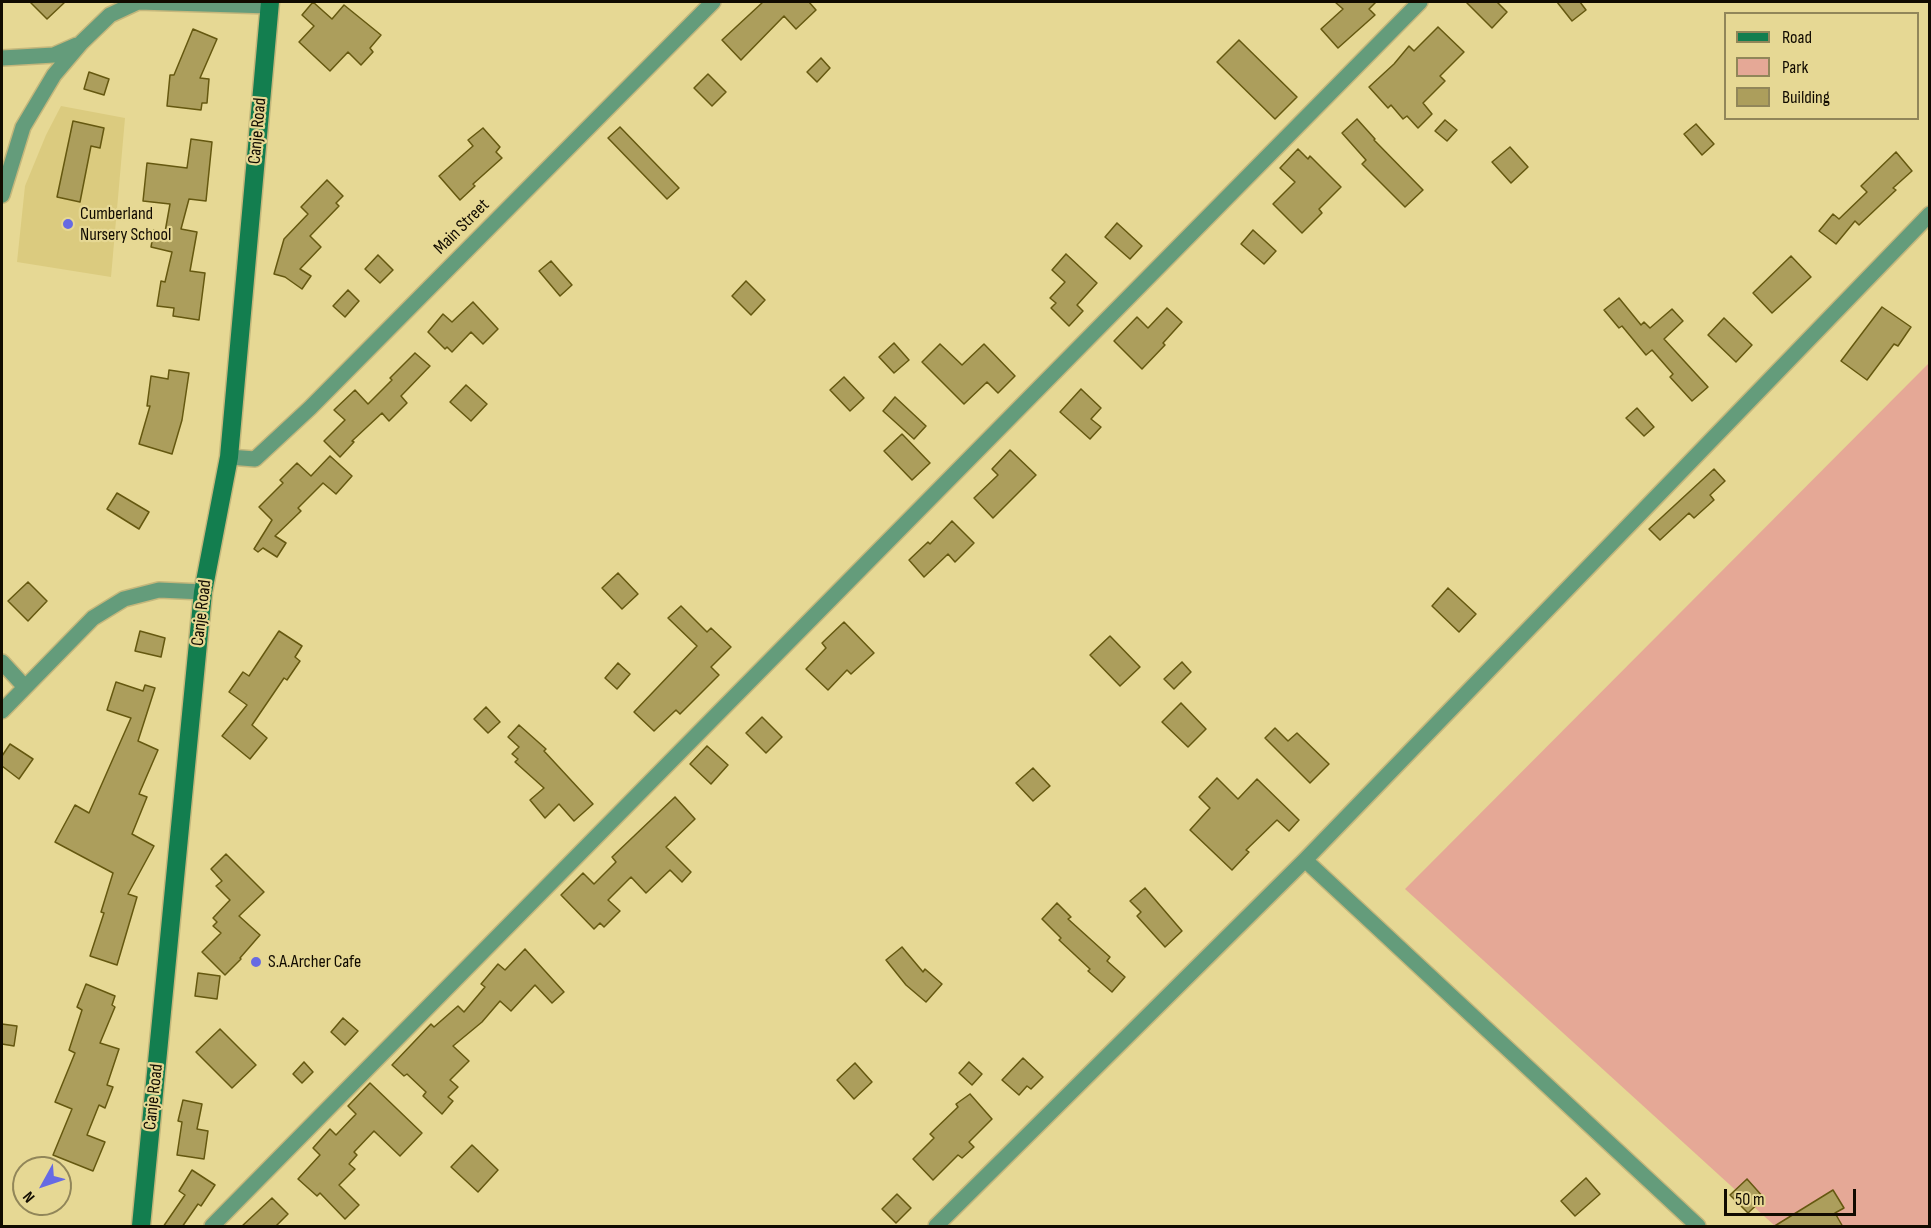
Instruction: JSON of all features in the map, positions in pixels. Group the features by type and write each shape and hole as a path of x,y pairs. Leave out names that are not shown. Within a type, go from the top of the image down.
{"street":[{"path":"2,195 23,127 54,75 82,42 110,15 138,2 270,4"},
{"name":"Main Street","path":"229,457 255,459 286,430 713,2"},
{"path":"212,1227 1420,2"},
{"name":"Canje Road","path":"141,1227 203,592 229,457 270,4"},
{"path":"2,58 54,55 82,42"},
{"path":"2,187 2,202"},
{"path":"936,1227 1305,860 1929,214"},
{"path":"2,711 93,618 124,599 159,590 203,592"},
{"path":"2,662 24,686"},
{"path":"1305,860 1698,1227"}],"shaded area":[{"name":"Cumberland Nursery School","path":"61,106 125,118 111,277 17,262 25,186"}],"green space":[{"path":"1929,363 1929,1226 1775,1226 1405,889"}],"building":[{"path":"30,2 65,2 47,19"},
{"path":"313,2 332,19 344,5 381,35 370,48 373,52 361,65 348,52 330,71 299,42 314,26 302,15"},
{"path":"763,2 809,2 816,10 796,29 784,16 741,60 722,40"},
{"path":"1335,2 1376,2 1369,9 1375,15 1338,48 1321,29 1343,9"},
{"path":"1466,2 1497,2 1507,12 1492,28"},
{"path":"1557,2 1580,2 1586,10 1572,21"},
{"path":"1438,27 1464,52 1440,76 1445,81 1423,103 1432,114 1418,128 1407,116 1403,119 1391,105 1388,108 1369,87 1394,64 1409,46 1414,51"},
{"path":"193,29 217,39 200,78 209,79 207,103 202,103 201,110 167,106 170,75 174,75"},
{"path":"1239,40 1297,97 1275,119 1217,62"},
{"path":"821,58 830,68 817,82 807,72"},
{"path":"89,72 109,79 104,95 84,89"},
{"path":"708,74 726,92 712,106 694,88"},
{"path":"1357,119 1374,140 1423,190 1405,207 1362,164 1366,160 1342,133"},
{"path":"1445,120 1457,130 1447,141 1435,131"},
{"path":"73,121 104,128 100,148 91,146 80,202 57,197"},
{"path":"1696,124 1714,144 1702,155 1684,134"},
{"path":"620,127 679,188 667,199 608,138"},
{"path":"483,128 500,147 496,152 502,158 473,184 475,186 460,200 439,176 473,146 468,140"},
{"path":"191,139 212,142 206,201 189,199 181,229 197,232 190,271 205,273 199,320 173,316 174,308 157,306 161,281 165,282 172,252 151,247 154,230 165,232 170,204 143,201 147,163 187,168"},
{"path":"1510,147 1528,167 1511,183 1492,162"},
{"path":"1298,149 1308,159 1310,156 1341,187 1319,209 1322,213 1302,233 1273,204 1295,182 1280,168"},
{"path":"1896,152 1912,171 1893,188 1896,190 1859,225 1855,221 1836,244 1819,231 1833,214 1839,219 1867,192 1861,186"},
{"path":"327,180 343,196 336,203 339,206 310,236 321,247 300,269 311,276 302,289 285,277 274,274 284,239 308,214 301,207"},
{"path":"1117,223 1142,246 1130,259 1105,237"},
{"path":"1253,230 1276,251 1264,264 1241,244"},
{"path":"1066,254 1097,283 1077,305 1083,311 1069,326 1051,308 1056,303 1050,298 1065,282 1052,270"},
{"path":"378,255 393,270 380,283 365,269"},
{"path":"1791,256 1811,277 1772,313 1753,293"},
{"path":"551,261 572,285 560,296 539,271"},
{"path":"746,281 765,300 751,315 732,296"},
{"path":"348,290 359,301 345,317 333,306"},
{"path":"1619,298 1641,325 1644,322 1650,328 1672,309 1683,321 1664,339 1708,387 1692,401 1670,377 1673,374 1652,350 1646,355 1622,326 1619,328 1604,310"},
{"path":"473,302 498,329 483,344 471,332 452,352 447,347 445,349 428,332 443,314 452,322"},
{"path":"1882,307 1911,327 1898,346 1894,344 1867,380 1841,361"},
{"path":"1167,308 1182,322 1163,343 1165,345 1142,369 1114,341 1137,317 1148,328"},
{"path":"1724,318 1752,345 1736,362 1708,335"},
{"path":"894,343 909,360 894,373 879,357"},
{"path":"940,344 962,365 984,344 1015,376 998,393 987,382 964,404 922,362"},
{"path":"415,353 430,366 401,396 407,403 389,421 382,413 352,441 354,442 340,457 324,441 345,420 334,410 355,390 368,404"},
{"path":"169,370 189,373 182,420 172,454 139,444 150,406 147,406 151,376 168,379"},
{"path":"844,377 864,398 850,411 830,390"},
{"path":"466,385 487,404 471,421 450,402"},
{"path":"1081,389 1101,408 1091,419 1101,427 1090,439 1060,412"},
{"path":"895,397 926,426 914,439 883,411"},
{"path":"1637,408 1654,427 1644,436 1626,418"},
{"path":"902,434 930,463 912,480 884,451"},
{"path":"1010,450 1036,475 993,518 974,498 998,475 992,469"},
{"path":"330,456 352,476 336,494 323,483 298,508 301,511 275,536 286,543 277,557 263,548 258,552 254,549 272,520 259,507 283,483 280,480 297,463 311,476"},
{"path":"1714,469 1725,481 1710,495 1714,500 1694,518 1689,513 1660,540 1649,529"},
{"path":"117,493 149,512 139,529 107,509"},
{"path":"952,521 974,543 955,562 948,554 924,577 909,560 928,542 930,544"},
{"path":"618,573 638,594 622,609 602,588"},
{"path":"28,582 47,601 28,621 8,601"},
{"path":"1448,588 1476,614 1459,632 1432,606"},
{"path":"681,606 707,632 711,628 731,647 711,667 719,675 680,714 676,710 654,731 634,712 697,646 668,618"},
{"path":"844,622 874,653 851,674 847,670 828,690 806,669 826,648 822,643"},
{"path":"140,631 165,638 161,657 135,651"},
{"path":"279,631 302,646 295,657 300,661 287,680 284,678 252,725 267,738 250,759 222,736 247,705 229,692 243,672 249,676"},
{"path":"1110,636 1140,667 1120,686 1090,655"},
{"path":"1182,662 1191,672 1174,689 1164,679"},
{"path":"618,663 630,674 617,689 605,678"},
{"path":"116,682 143,691 145,685 155,688 138,741 158,750 139,794 147,797 132,834 154,846 128,894 137,897 117,965 90,956 104,913 101,912 113,873 55,842 75,805 89,813 131,718 107,710"},
{"path":"1181,703 1206,729 1188,747 1162,722"},
{"path":"486,707 500,722 488,733 474,719"},
{"path":"762,717 782,737 766,753 746,733"},
{"path":"519,725 546,749 544,751 593,804 574,821 559,804 545,818 530,800 544,788 515,762 518,759 512,754 519,747 508,737"},
{"path":"1275,728 1288,741 1297,733 1329,764 1310,783 1265,738"},
{"path":"10,744 33,759 19,779 2,766 2,756"},
{"path":"707,746 728,765 711,784 690,764"},
{"path":"1033,768 1050,786 1033,801 1016,783"},
{"path":"1217,778 1238,799 1257,779 1299,820 1289,831 1277,820 1246,850 1249,852 1232,870 1190,830 1210,808 1199,797"},
{"path":"675,797 695,819 666,847 691,872 682,882 670,870 646,893 631,877 608,900 620,911 604,927 600,923 594,929 561,895 583,873 594,884 616,862 612,857"},
{"path":"226,854 264,892 239,916 260,935 225,975 202,952 221,933 213,926 217,922 213,918 230,900 216,886 222,881 211,869"},
{"path":"1145,888 1182,931 1165,947 1137,916 1141,912 1130,901"},
{"path":"1057,903 1071,917 1068,919 1110,957 1107,961 1125,977 1112,992 1088,971 1090,969 1059,940 1061,938 1042,919"},
{"path":"902,947 923,972 925,969 942,984 926,1002 906,985 886,960"},
{"path":"525,949 564,992 552,1003 535,985 511,1011 500,1001 482,1022 453,1046 469,1061 450,1080 458,1087 448,1097 453,1101 442,1114 423,1096 426,1092 407,1074 404,1076 392,1065 431,1024 434,1027 458,1006 464,1012 485,987 481,984 498,964 505,970"},
{"path":"198,973 220,976 217,999 195,996"},
{"path":"86,984 115,996 112,1005 115,1007 100,1043 119,1049 107,1085 113,1087 105,1108 99,1105 87,1135 105,1142 93,1171 72,1163 72,1156 53,1155 72,1109 55,1102 75,1053 69,1050 82,1010 77,1007"},
{"path":"343,1018 358,1031 345,1045 331,1032"},
{"path":"2,1024 17,1026 14,1046 2,1044"},
{"path":"220,1029 256,1065 232,1088 196,1052"},
{"path":"1023,1058 1043,1077 1031,1089 1027,1086 1019,1095 1002,1080"},
{"path":"304,1062 313,1072 302,1083 293,1074"},
{"path":"969,1062 982,1074 972,1085 959,1073"},
{"path":"855,1063 872,1082 854,1099 837,1080"},
{"path":"370,1083 422,1133 400,1156 374,1131 354,1152 357,1155 349,1164 355,1169 339,1185 359,1205 345,1219 320,1193 317,1196 298,1179 320,1155 313,1148 330,1129 336,1135 356,1114 348,1106"},
{"path":"970,1094 992,1119 969,1142 974,1147 962,1158 958,1155 933,1180 913,1159 934,1138 930,1134 958,1107 956,1104"},
{"path":"183,1100 202,1104 197,1129 208,1131 204,1159 177,1155 182,1122 178,1121"},
{"path":"472,1145 498,1170 478,1192 451,1167"},
{"path":"192,1170 215,1185 201,1206 198,1204 182,1227 163,1227 185,1195 179,1191"},
{"path":"1586,1178 1600,1194 1575,1216 1561,1201"},
{"path":"1747,1179 1764,1198 1748,1213 1730,1195"},
{"path":"1833,1190 1844,1208 1835,1213 1843,1227 1773,1227"},
{"path":"897,1194 911,1208 896,1223 882,1209"},
{"path":"272,1198 288,1214 275,1227 241,1227"}],"place":[{"name":"Cumberland Nursery School","path":"68,224"},
{"name":"S.A.Archer Cafe","path":"256,962"}]}
